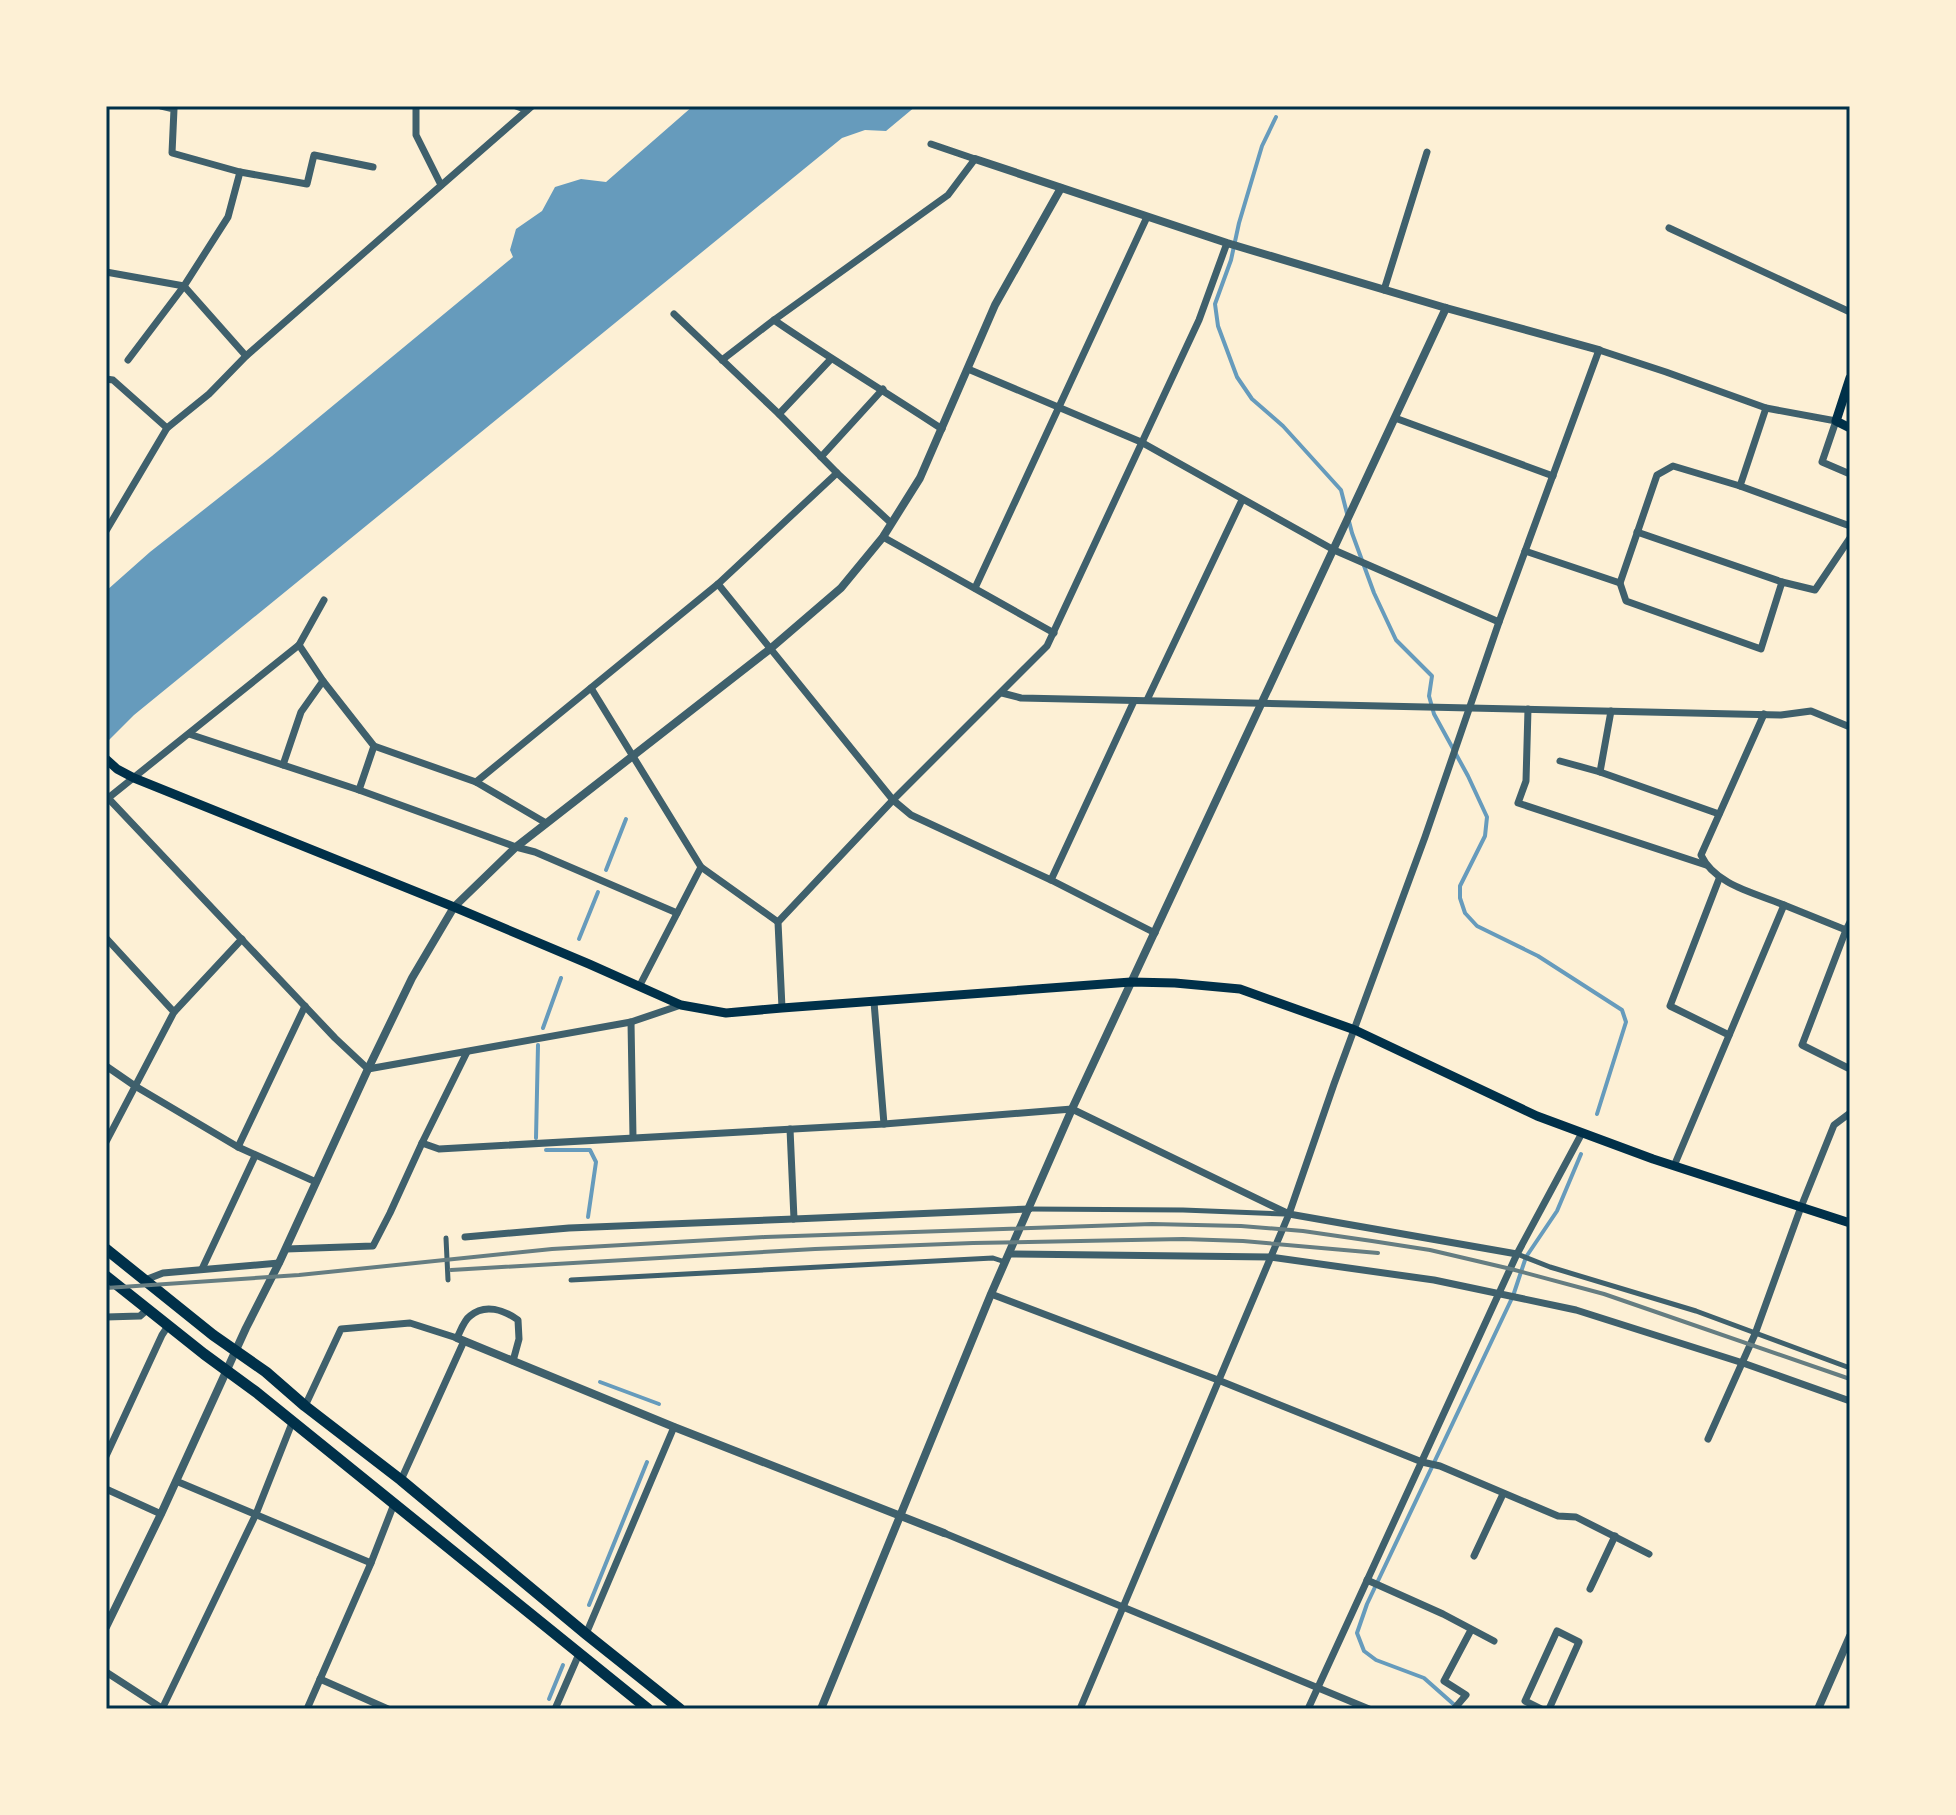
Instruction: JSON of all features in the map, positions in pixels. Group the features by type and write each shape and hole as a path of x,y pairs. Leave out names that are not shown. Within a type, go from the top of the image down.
{"highway":[{"path":"106,1249 401,1480 680,1709"},
{"path":"106,1276 648,1709"}],"main road":[{"path":"1850,378 1836,421 1850,428"},
{"path":"110,763 134,778 454,907 681,1005 726,1013 1131,982 1240,989 1355,1030 1537,1116 1674,1166 1850,1223"}],"street":[{"path":"161,106 174,109 172,153 240,172 307,184 314,155 373,167"},
{"path":"416,106 416,135 441,185"},
{"path":"516,106 530,108"},
{"path":"106,531 167,428 530,108"},
{"path":"931,144 1227,243 1599,350 1766,408 1836,421 1822,462 1850,474"},
{"path":"1384,290 1427,152"},
{"path":"722,360 948,195 975,159"},
{"path":"128,360 184,286 228,217 240,172"},
{"path":"106,1627 368,1069 412,978 454,907 516,847 770,649 841,588 883,537 920,478 995,305 1061,188"},
{"path":"975,588 1147,217"},
{"path":"1669,228 1850,312"},
{"path":"782,1008 778,922 893,800 1047,646 1199,320 1227,243"},
{"path":"106,272 184,286 246,356"},
{"path":"821,1709 991,1294 1072,1109 1446,308"},
{"path":"674,314 891,523"},
{"path":"774,320 942,429"},
{"path":"1080,1709 1289,1214 1599,350"},
{"path":"779,414 831,359"},
{"path":"968,369 1141,442 1334,550 1499,622"},
{"path":"106,390 110,379 167,428"},
{"path":"821,457 883,389"},
{"path":"1740,486 1766,408"},
{"path":"1395,418 1553,476"},
{"path":"1782,582 1761,649 1626,601 1620,583 1657,475 1673,466 1740,486 1850,526"},
{"path":"476,782 718,584 837,473"},
{"path":"1147,700 1242,500"},
{"path":"1637,532 1782,582 1815,590 1850,538"},
{"path":"883,537 1054,633"},
{"path":"1525,551 1620,583"},
{"path":"718,584 893,800 911,815 1051,880 1155,933"},
{"path":"324,600 299,645 107,800 368,1069"},
{"path":"299,645 374,746 476,782 546,823"},
{"path":"283,765 301,712 323,681"},
{"path":"591,688 701,867 778,922"},
{"path":"1002,693 1021,698 1262,704 1781,715 1811,711 1850,727"},
{"path":"1051,880 1134,701"},
{"path":"1528,709 1526,781 1518,803 1706,865"},
{"path":"1600,772 1611,711"},
{"path":"1764,714 1701,855 1719,879 1848,926 1802,1045 1850,1069"},
{"path":"189,734 535,852 677,913"},
{"path":"359,790 374,746"},
{"path":"1560,761 1719,814"},
{"path":"640,985 701,867"},
{"path":"1719,879 1670,1006 1729,1035"},
{"path":"1674,1166 1784,905"},
{"path":"106,938 174,1012"},
{"path":"106,1142 174,1012 242,939"},
{"path":"874,1002 884,1124"},
{"path":"368,1069 631,1022 681,1005"},
{"path":"238,1147 305,1006"},
{"path":"631,1022 633,1137"},
{"path":"286,1249 373,1246 467,1052"},
{"path":"106,1066 238,1147 316,1182"},
{"path":"422,1143 439,1149 884,1124 1072,1109 1289,1214"},
{"path":"1708,1439 1755,1334 1834,1125 1850,1113"},
{"path":"790,1129 794,1219"},
{"path":"1308,1709 1517,1254 1582,1133"},
{"path":"202,1269 255,1156"},
{"path":"465,1237 569,1228 1029,1209 1289,1214 1517,1254 1696,1311 1850,1368"},
{"path":"446,1238 444,1267 448,1280"},
{"path":"571,1280 993,1258 1270,1257 1434,1280 1576,1310 1850,1401"},
{"path":"145,1280 163,1273 279,1263"},
{"path":"991,1294 1422,1462 1440,1466 1558,1516 1576,1517 1649,1554"},
{"path":"401,1480 469,1316 487,1308 505,1311 518,1320 519,1339 513,1361"},
{"path":"106,1317 140,1316 148,1309"},
{"path":"305,1406 341,1329 410,1323 460,1340 944,1533 1369,1709"},
{"path":"106,1456 168,1326"},
{"path":"106,1672 162,1709 256,1514 292,1423"},
{"path":"586,1634 674,1427"},
{"path":"176,1481 371,1563"},
{"path":"106,1489 161,1514"},
{"path":"1474,1556 1503,1494"},
{"path":"307,1709 394,1504"},
{"path":"1590,1589 1615,1536"},
{"path":"1367,1580 1494,1641"},
{"path":"1454,1709 1466,1695 1444,1681 1471,1630"},
{"path":"1541,1709 1525,1701 1557,1631 1579,1642 1549,1709"},
{"path":"1818,1709 1847,1649 1850,1636"},
{"path":"555,1709 579,1654"},
{"path":"320,1679 388,1709"}],"water":[{"path":"693,106 916,106 886,131 865,130 842,138 134,715 106,743 106,591 513,257 510,250 516,229 542,211 555,187 581,179 606,182"}],"waterway":[{"path":"1276,117 1262,146 1231,260 1215,304 1218,326 1237,377 1252,399 1283,426 1341,490 1352,533 1374,593 1396,640 1432,676 1429,696 1434,714 1487,817 1485,836 1460,886 1465,913 1477,926 1538,956 1622,1010 1626,1022 1597,1114"},
{"path":"606,870 626,819"},
{"path":"579,939 598,892"},
{"path":"543,1028 561,978"},
{"path":"536,1138 538,1045"},
{"path":"546,1150 590,1150 596,1162 588,1217"},
{"path":"1459,1709 1424,1678 1376,1660 1364,1651 1357,1633 1367,1604 1513,1296 1526,1257 1557,1211 1581,1154"},
{"path":"600,1382 659,1404"},
{"path":"589,1605 647,1462"},
{"path":"549,1699 563,1665"}],"railway":[{"path":"106,1288 299,1275 552,1249 765,1237 1152,1224 1241,1226 1303,1231 1430,1250 1511,1269 1604,1294 1850,1379"},
{"path":"451,1270 815,1249 1183,1239 1378,1253"}]}
